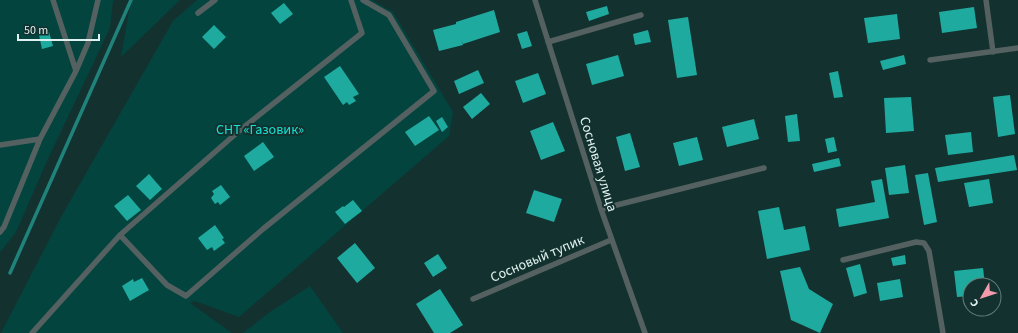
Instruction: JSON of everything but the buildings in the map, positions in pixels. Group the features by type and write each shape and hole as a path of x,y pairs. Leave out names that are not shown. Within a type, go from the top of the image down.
{"lane":[{"path":"53,0 76,71"},
{"path":"0,232 4,227 40,139 76,71 88,43 98,0"},
{"path":"198,13 215,0"},
{"path":"32,333 120,235 239,131 362,33 351,0"},
{"path":"120,235 167,285 186,296 263,229 434,91 389,15 363,0"},
{"name":"Сосновая улица","path":"535,0 611,240 645,333"},
{"path":"986,0 993,52"},
{"path":"548,42 641,15"},
{"path":"930,60 1018,48"},
{"path":"0,145 40,139"},
{"path":"601,209 764,168"},
{"name":"Сосновый тупик","path":"473,299 611,240"},
{"path":"843,260 916,242 924,242 929,251 943,333"}],"green space":[{"path":"0,0 113,0 110,28 47,161 16,232 0,252"},
{"path":"131,0 180,0 121,57"},
{"name":"СНТ «Газовик»","path":"197,0 372,0 393,12 453,112 449,136 239,317 195,301 190,303 232,333 1,333 61,217 173,21"},
{"path":"310,286 343,333 243,333 270,312"}],"waterway":[{"path":"10,273 131,0"}]}
